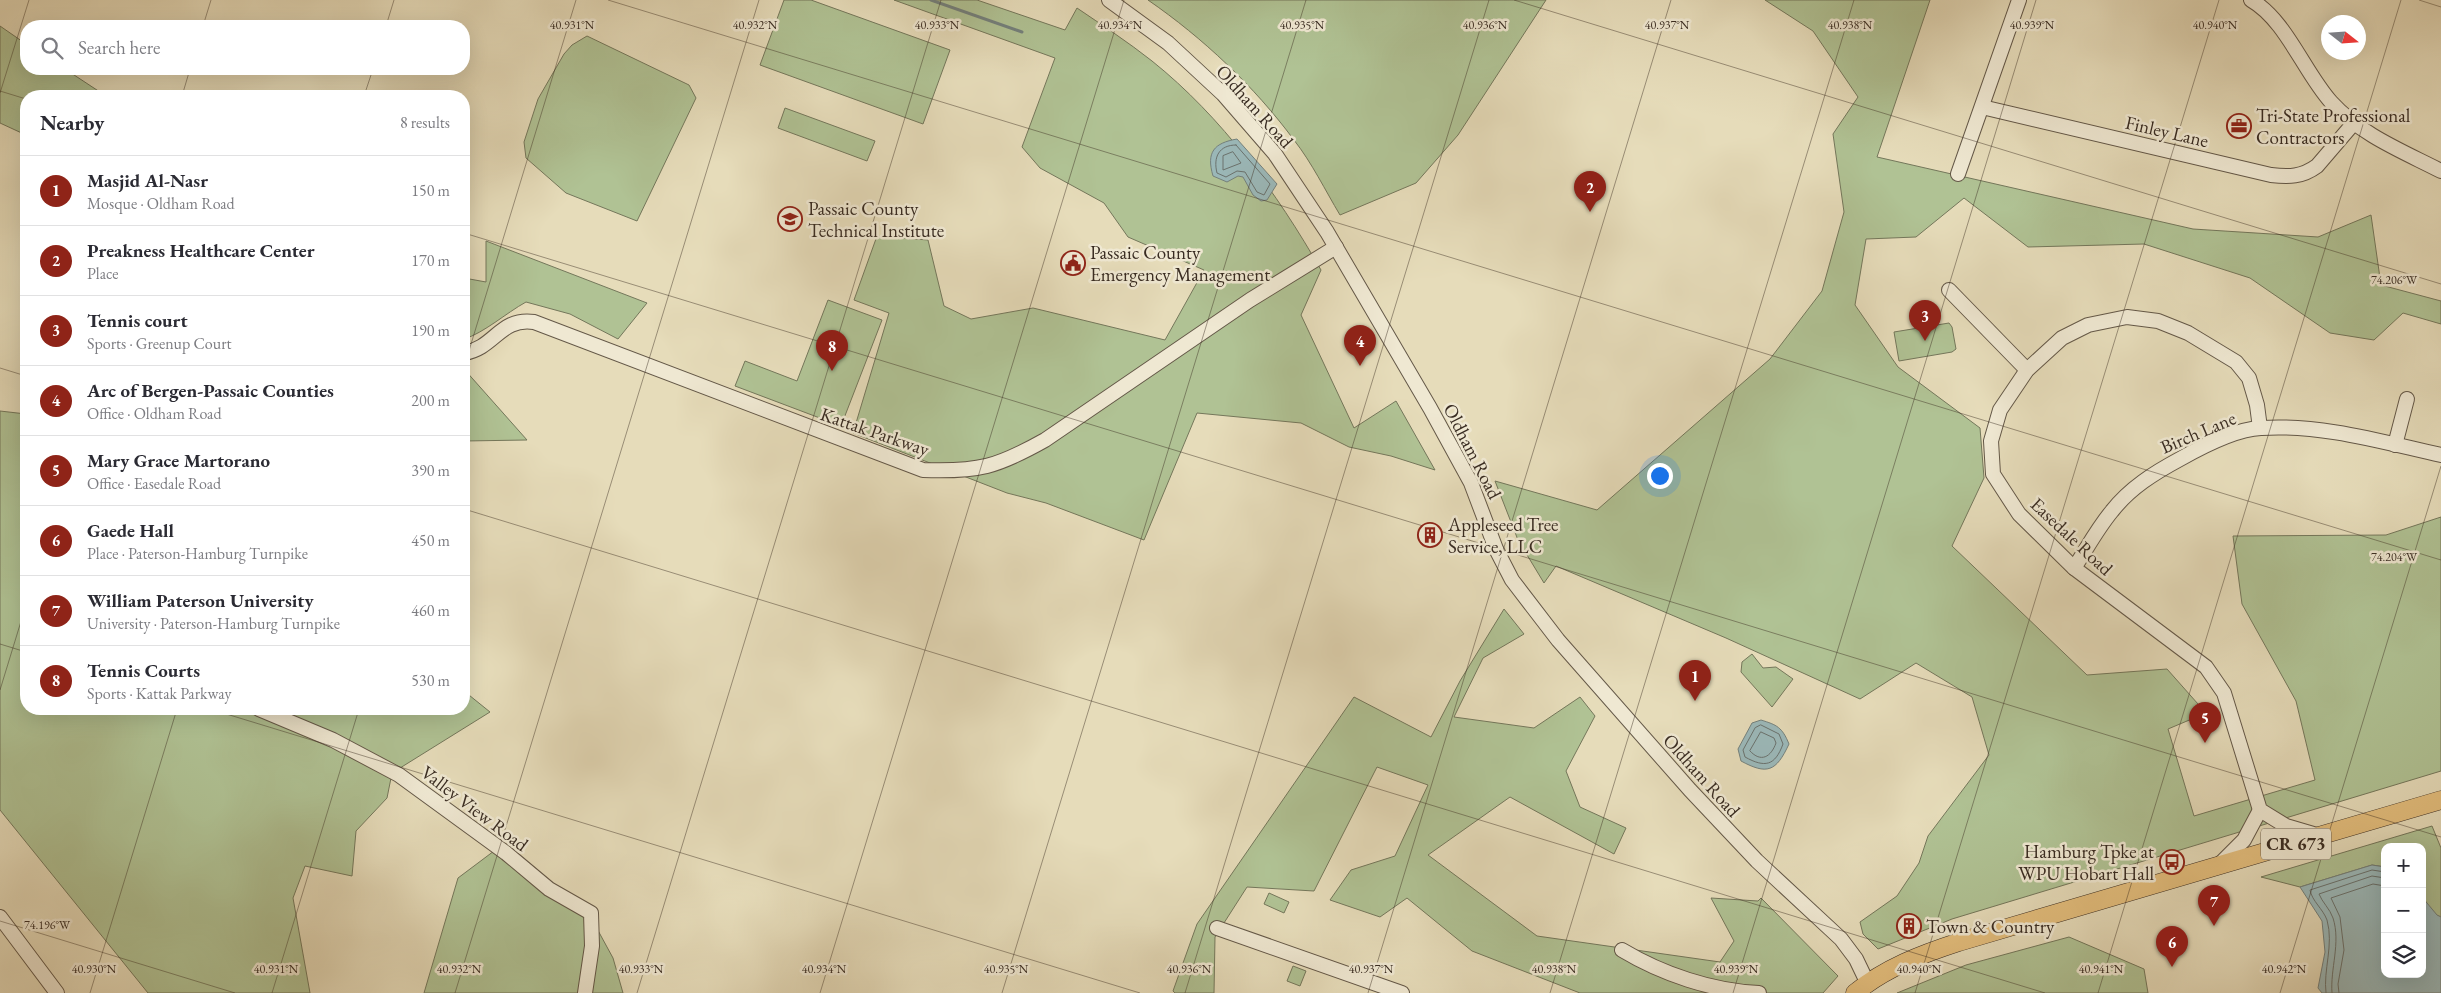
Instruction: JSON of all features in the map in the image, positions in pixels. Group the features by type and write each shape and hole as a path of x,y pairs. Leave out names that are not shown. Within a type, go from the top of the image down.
{"main road":[{"name":"CR 673","path":"1862,988 1906,962 1958,942 2216,868 2441,800"}],"street":[{"name":"Oldham Road","path":"1109,0 1168,43 1223,94 1275,154 1336,247 1430,408 1470,483 1496,550 1516,586 1558,640 1697,798 1757,861 1841,939 1856,959 1862,988"},
{"path":"1958,174 2019,0"},
{"path":"2251,0 2267,12 2277,24 2318,87 2353,124 2441,171"},
{"name":"Finley Lane","path":"1982,107 2271,175 2291,178 2311,171 2318,166 2353,124"},
{"name":"Kattak Parkway","path":"470,353 477,351 486,345 502,329 514,322 534,322 923,470 979,469 1010,460 1045,440 1250,300 1336,247"},
{"path":"1948,290 2027,370"},
{"name":"Easedale Road","path":"2260,428 2258,405 2249,378 2236,362 2188,333 2158,321 2127,317 2088,326 2062,338 2027,370 2000,410 1991,441 1993,474 2019,514 2074,568 2206,667 2224,693 2260,810"},
{"path":"2395,445 2407,399"},
{"name":"Birch Lane","path":"2074,568 2112,511 2149,476 2193,452 2236,434 2260,428 2307,429 2347,434 2441,455"},
{"name":"Valley View Road","path":"273,715 333,740 399,775 506,853 549,889 591,913 592,946 585,993"},
{"path":"2216,868 2244,840 2260,810 2286,826 2321,837"},
{"path":"0,917 57,993"},
{"path":"1217,928 1402,993"},
{"path":"1622,950 1645,962 1686,978 1734,992 1758,993"}],"green space":[{"path":"784,0 811,0 950,50 923,124 760,65"},
{"path":"894,0 977,0 1065,30 1077,8 1143,54 1178,83 1225,131 1267,185 1321,270 1301,315 1354,428 1396,401 1435,470 1391,456 1349,447 1301,423 1197,413 1144,540 1046,503 1007,493 853,433 889,313 854,300 877,236 928,240 944,306 971,319 1033,308 1165,340 1204,270 1128,237 1104,203 1040,168 1022,147 1055,58"},
{"path":"1148,0 1546,0 1458,135 1416,183 1340,215 1301,149 1262,101 1208,47"},
{"path":"1765,0 1930,0 1877,157 2193,229 2318,237 2371,215 2381,285 2441,301 2441,324 2403,313 2374,340 2330,333 2250,278 2144,244 2028,247 1964,198 1916,237 1866,239 1855,305 1898,367 1980,428 1984,478 1952,546 2087,675 2167,669 2206,713 2168,729 2194,816 2315,780 2296,701 2242,604 2233,536 2386,535 2441,517 2441,771 1952,919 1878,949 1863,934 1860,922 1897,896 1919,863 1928,836 1989,755 1972,697 1916,663 1860,699 1726,638 1556,566 1544,583 1518,540 1495,481 1597,510 1770,359 1822,291 1844,212 1833,134 1858,97 1813,31"},
{"path":"0,26 20,40 20,75 74,75 97,90 20,90 20,132 0,123"},
{"path":"587,36 689,85 696,98 637,221 566,193 526,158 524,142 538,99 564,54 572,45"},
{"path":"785,108 875,141 867,161 778,128"},
{"path":"486,241 647,303 618,339 570,314 526,302 470,337 470,279 486,282"},
{"path":"828,300 882,320 841,426 735,386 745,361 797,381"},
{"path":"1949,323 1952,327 1956,349 1952,352 1899,361 1894,332"},
{"path":"470,376 527,440 470,441"},
{"path":"0,411 20,413 20,715 470,715 470,696 490,712 392,773 387,798 356,831 352,876 305,866 293,898 310,993 148,993 0,810"},
{"path":"1504,609 1524,634 1483,658 1454,717 1534,728 1580,697 1595,716 1566,771 1580,807 1626,828 1614,854 1510,797 1428,855 1537,936 1720,962 1734,941 1711,898 1758,901 1761,898 1838,976 1823,993 1580,993 1472,951 1407,898 1380,917 1330,900 1351,870 1395,856 1428,785 1377,767 1314,891 1247,887 1215,937 1214,993 1175,993 1173,991 1197,924 1354,697 1431,737 1460,681"},
{"path":"1752,654 1763,668 1776,667 1793,679 1772,707 1741,672 1742,662"},
{"path":"2432,826 2441,848 2441,917 2433,913 2426,903 2426,843 2381,843 2381,866 2372,865 2300,887 2261,877"},
{"path":"498,848 595,925 613,958 623,993 424,993 458,878"},
{"path":"1269,893 1289,902 1284,913 1264,904"},
{"path":"2069,937 2144,969 2148,993 1897,993 1966,965"},
{"path":"1293,966 1306,971 1300,986 1287,981"}],"water":[{"path":"1237,139 1277,184 1267,200 1261,201 1253,195 1243,177 1238,176 1227,182 1213,176 1211,155 1214,150 1223,143"},
{"path":"1761,720 1771,723 1778,728 1784,734 1789,744 1775,765 1764,769 1741,761 1738,749 1752,723"},
{"path":"2372,865 2381,866 2381,978 2426,978 2426,902 2441,917 2441,993 2322,993 2318,988 2325,952 2322,921 2300,887"}],"waterway":[{"path":"931,0 1022,32"}],"place":[{"name":"Tri-State Professional Contractors","path":"2239,126"},
{"name":"Preakness Healthcare Center","path":"1590,212"},
{"name":"Passaic County Technical Institute","path":"790,219"},
{"name":"Passaic County Emergency Management","path":"1073,263"},
{"name":"Tennis court","path":"1925,341"},
{"name":"Arc of Bergen-Passaic Counties","path":"1360,366"},
{"name":"Tennis Courts","path":"832,371"},
{"name":"Appleseed Tree Service, LLC","path":"1430,535"},
{"name":"Masjid Al-Nasr","path":"1695,701"},
{"name":"Mary Grace Martorano","path":"2205,743"},
{"name":"Hamburg Tpke at WPU Hobart Hall","path":"2172,862"},
{"name":"Town & Country","path":"1909,926"},
{"name":"William Paterson University","path":"2214,926"},
{"name":"Gaede Hall","path":"2172,967"}]}
